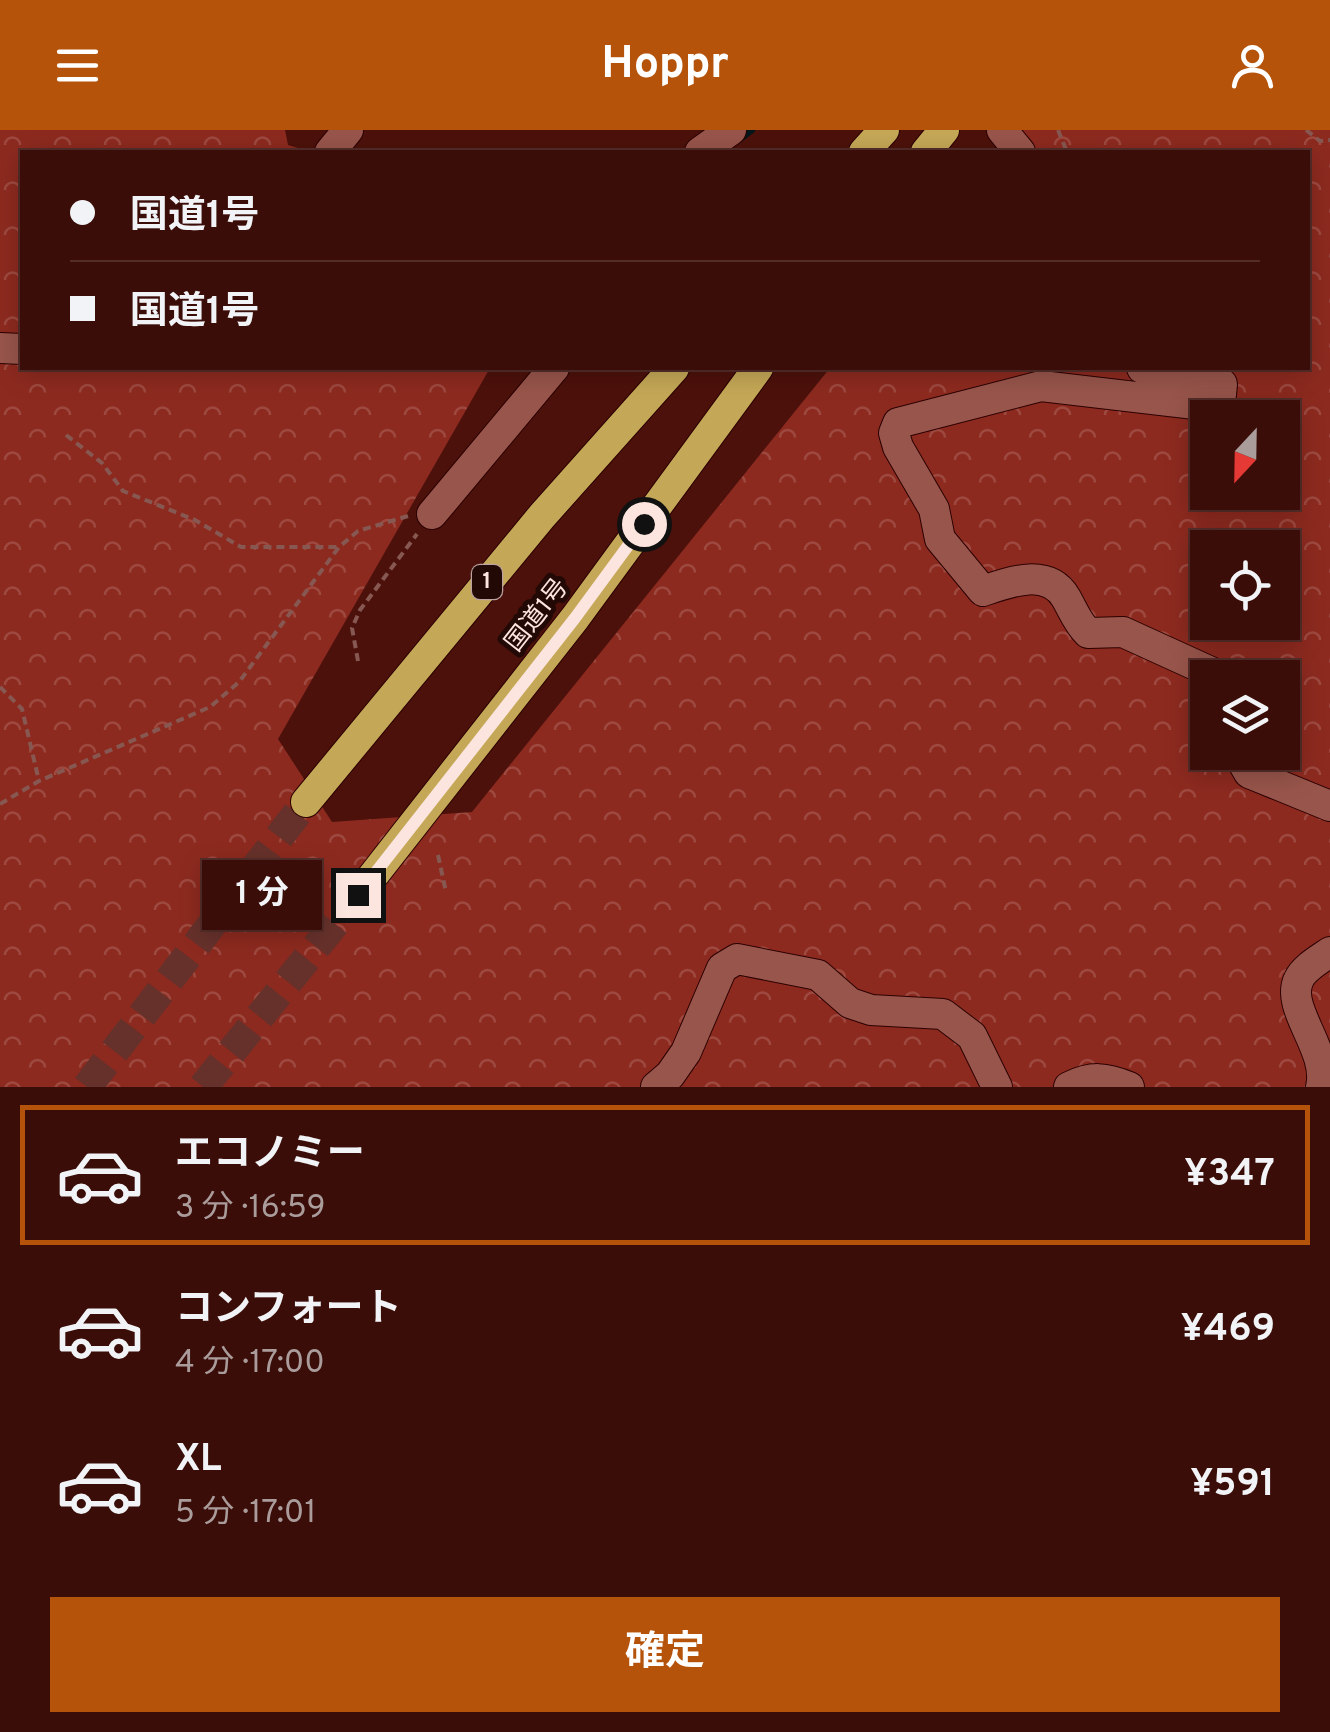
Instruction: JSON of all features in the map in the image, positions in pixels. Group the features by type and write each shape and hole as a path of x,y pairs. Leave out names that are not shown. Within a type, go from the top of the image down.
{"highway":[{"path":"866,150 884,130"},
{"path":"928,150 944,130"},
{"name":"1","path":"306,802 542,516 672,370"},
{"name":"国道1号","path":"358,895 575,618 757,370"}],"street":[{"path":"332,150 348,130"},
{"path":"703,150 731,130"},
{"path":"1002,130 1018,150"},
{"path":"432,514 552,370"},
{"path":"1146,370 1162,377 1222,384 1221,395 1213,401 1195,404 1041,386 898,423 894,434 934,509 940,538 982,590 1018,580 1053,583 1063,592 1088,633 1123,632 1190,663"},
{"path":"1248,770 1330,806"},
{"path":"1322,1087 1324,1065 1296,995 1299,978 1330,952"},
{"path":"656,1087 686,1052 722,968 737,960 818,975 850,1003 871,1010 943,1014 972,1036 997,1087"},
{"path":"1069,1087 1084,1079 1105,1078 1129,1087"}],"path":[{"path":"1306,130 1320,140 1330,140"},
{"path":"66,435 102,464 123,490 195,520 241,548 339,547"},
{"path":"0,804 38,781 210,707 239,682 339,547 358,531 398,516 432,514"},
{"path":"358,661 352,628 360,610 432,514"},
{"path":"0,687 22,709 38,781"},
{"path":"438,856 446,892"}],"green space":[{"path":"0,130 285,130 288,145 304,150 20,150 20,370 489,370 278,739 332,822 472,812 828,370 1310,370 1310,150 1025,150 1023,130 1330,130 1330,1087 0,1087"}],"waterway":[{"path":"739,140 752,130"}],"tunnel":[{"path":"87,1087 306,802"},
{"path":"203,1087 358,895"}],"route":[{"path":"358,895 644,524"}]}
